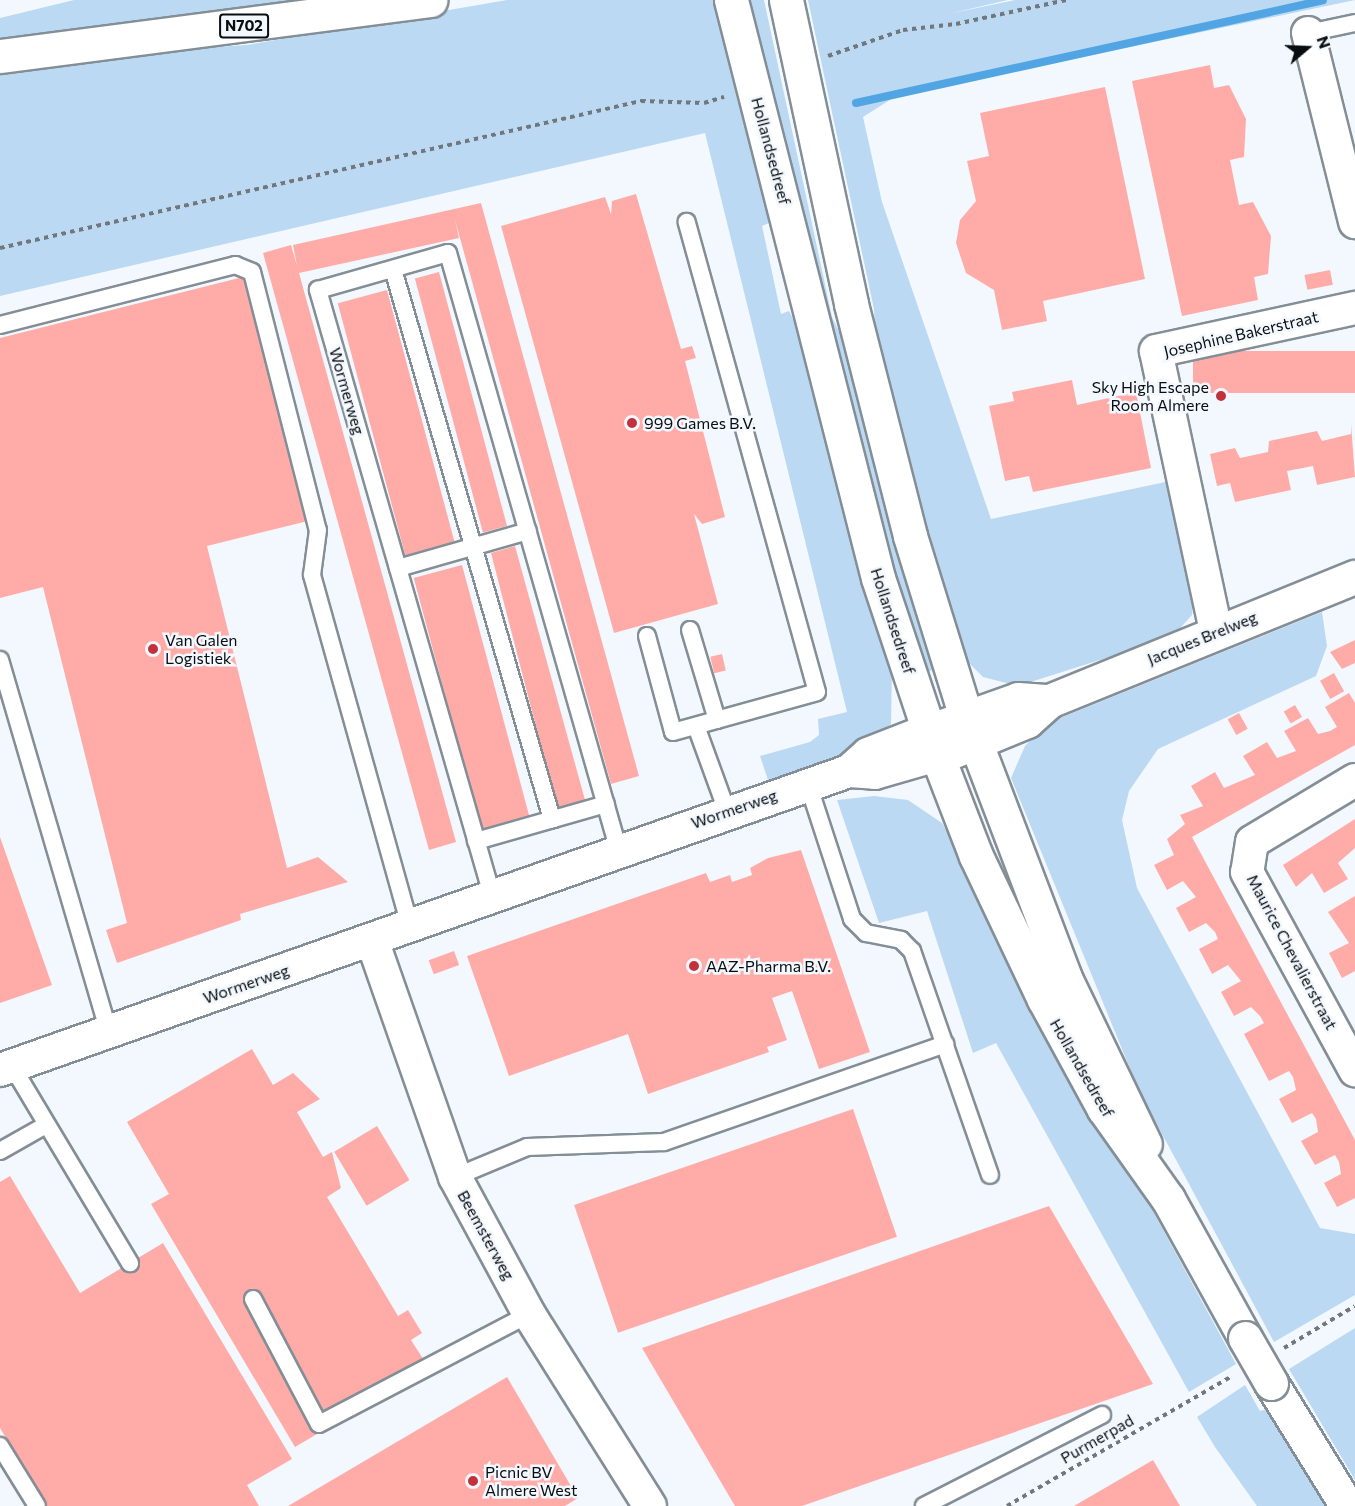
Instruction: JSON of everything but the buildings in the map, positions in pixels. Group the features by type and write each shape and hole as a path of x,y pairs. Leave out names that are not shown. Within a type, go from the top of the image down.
{"main road":[{"name":"N702","path":"0,56 430,0"},
{"name":"Hollandsedreef","path":"730,0 848,471 933,743 976,856 1044,999 1104,1109 1167,1199 1271,1383 1347,1506"},
{"name":"Hollandsedreef","path":"786,0 851,304 910,536 971,731 1065,978 1125,1095 1167,1199"},
{"name":"Jacques Brelweg","path":"933,743 971,731 1027,721 1049,701 1216,631 1355,577"}],"street":[{"path":"1308,33 1355,222"},
{"name":"Josephine Bakerstraat","path":"1216,631 1156,351 1355,308"},
{"name":"Wormerweg","path":"6,1068 372,940 618,848 849,771 868,754 933,743"},
{"name":"Maurice Chevalierstraat","path":"1355,780 1252,842 1247,872 1355,1070"},
{"name":"Beemsterweg","path":"372,940 455,1177 529,1314 650,1506"}],"lane":[{"path":"1308,33 1355,23"},
{"path":"647,636 673,732 817,692 687,222"},
{"name":"Wormerweg","path":"492,895 318,290 448,253 618,848"},
{"path":"0,325 235,265 252,272 318,530 312,575 410,925"},
{"path":"393,268 552,819"},
{"path":"398,568 528,531"},
{"path":"690,630 717,720"},
{"path":"0,660 109,1032"},
{"path":"696,726 727,812"},
{"path":"807,784 852,919 866,933 908,945 990,1175"},
{"path":"476,841 606,804"},
{"path":"455,1177 527,1147 664,1142 945,1044"},
{"path":"6,1068 46,1125 130,1263"},
{"path":"0,1151 46,1125"},
{"path":"253,1299 319,1424 529,1314"},
{"path":"924,1506 1102,1415"},
{"path":"0,1446 37,1506"}],"path":[{"path":"800,66 903,30 956,24 1066,0"},
{"path":"0,248 641,101 704,103 753,87"},
{"path":"1296,1341 1355,1306"},
{"name":"Purmerpad","path":"1007,1506 1199,1394"}],"shaded area":[{"path":"74,0 321,0 0,42 0,18"},
{"path":"507,0 719,0 758,140 769,223 762,226 781,314 789,311 804,339 892,666 891,724 849,757 769,783 760,756 810,742 819,735 818,719 847,712 705,133 0,296 0,61 247,45"},
{"path":"742,0 764,0 832,317 860,374 941,667 927,672 874,501"},
{"path":"808,0 1008,0 948,14 1015,0 1355,0 896,96 863,117 882,202 991,519 1170,481 1194,595 1192,615 1172,637 1018,686 983,677 964,658 876,354 874,309"},
{"path":"1322,612 1327,646 1316,676 1158,749 1129,791 1122,820 1137,888 1320,1228 1355,1234 1355,1295 1274,1342 1140,1093 1011,778 1025,746 1048,723"},
{"path":"874,796 908,800 942,823 1236,1364 1189,1392 996,1043 973,1053 927,911 879,923 837,800"},
{"path":"1355,1328 1355,1480 1289,1369"},
{"path":"1245,1385 1260,1411 1267,1409 1327,1506 1257,1506 1215,1447 1197,1417"}],"waterway":[{"path":"856,103 1323,0"}],"place":[{"name":"Sky High Escape Room Almere","path":"1221,396"},
{"name":"999 Games B.V.","path":"632,423"},
{"name":"Van Galen Logistiek","path":"153,649"},
{"name":"AAZ-Pharma B.V.","path":"694,966"},
{"name":"Picnic BV Almere West","path":"473,1481"}]}
